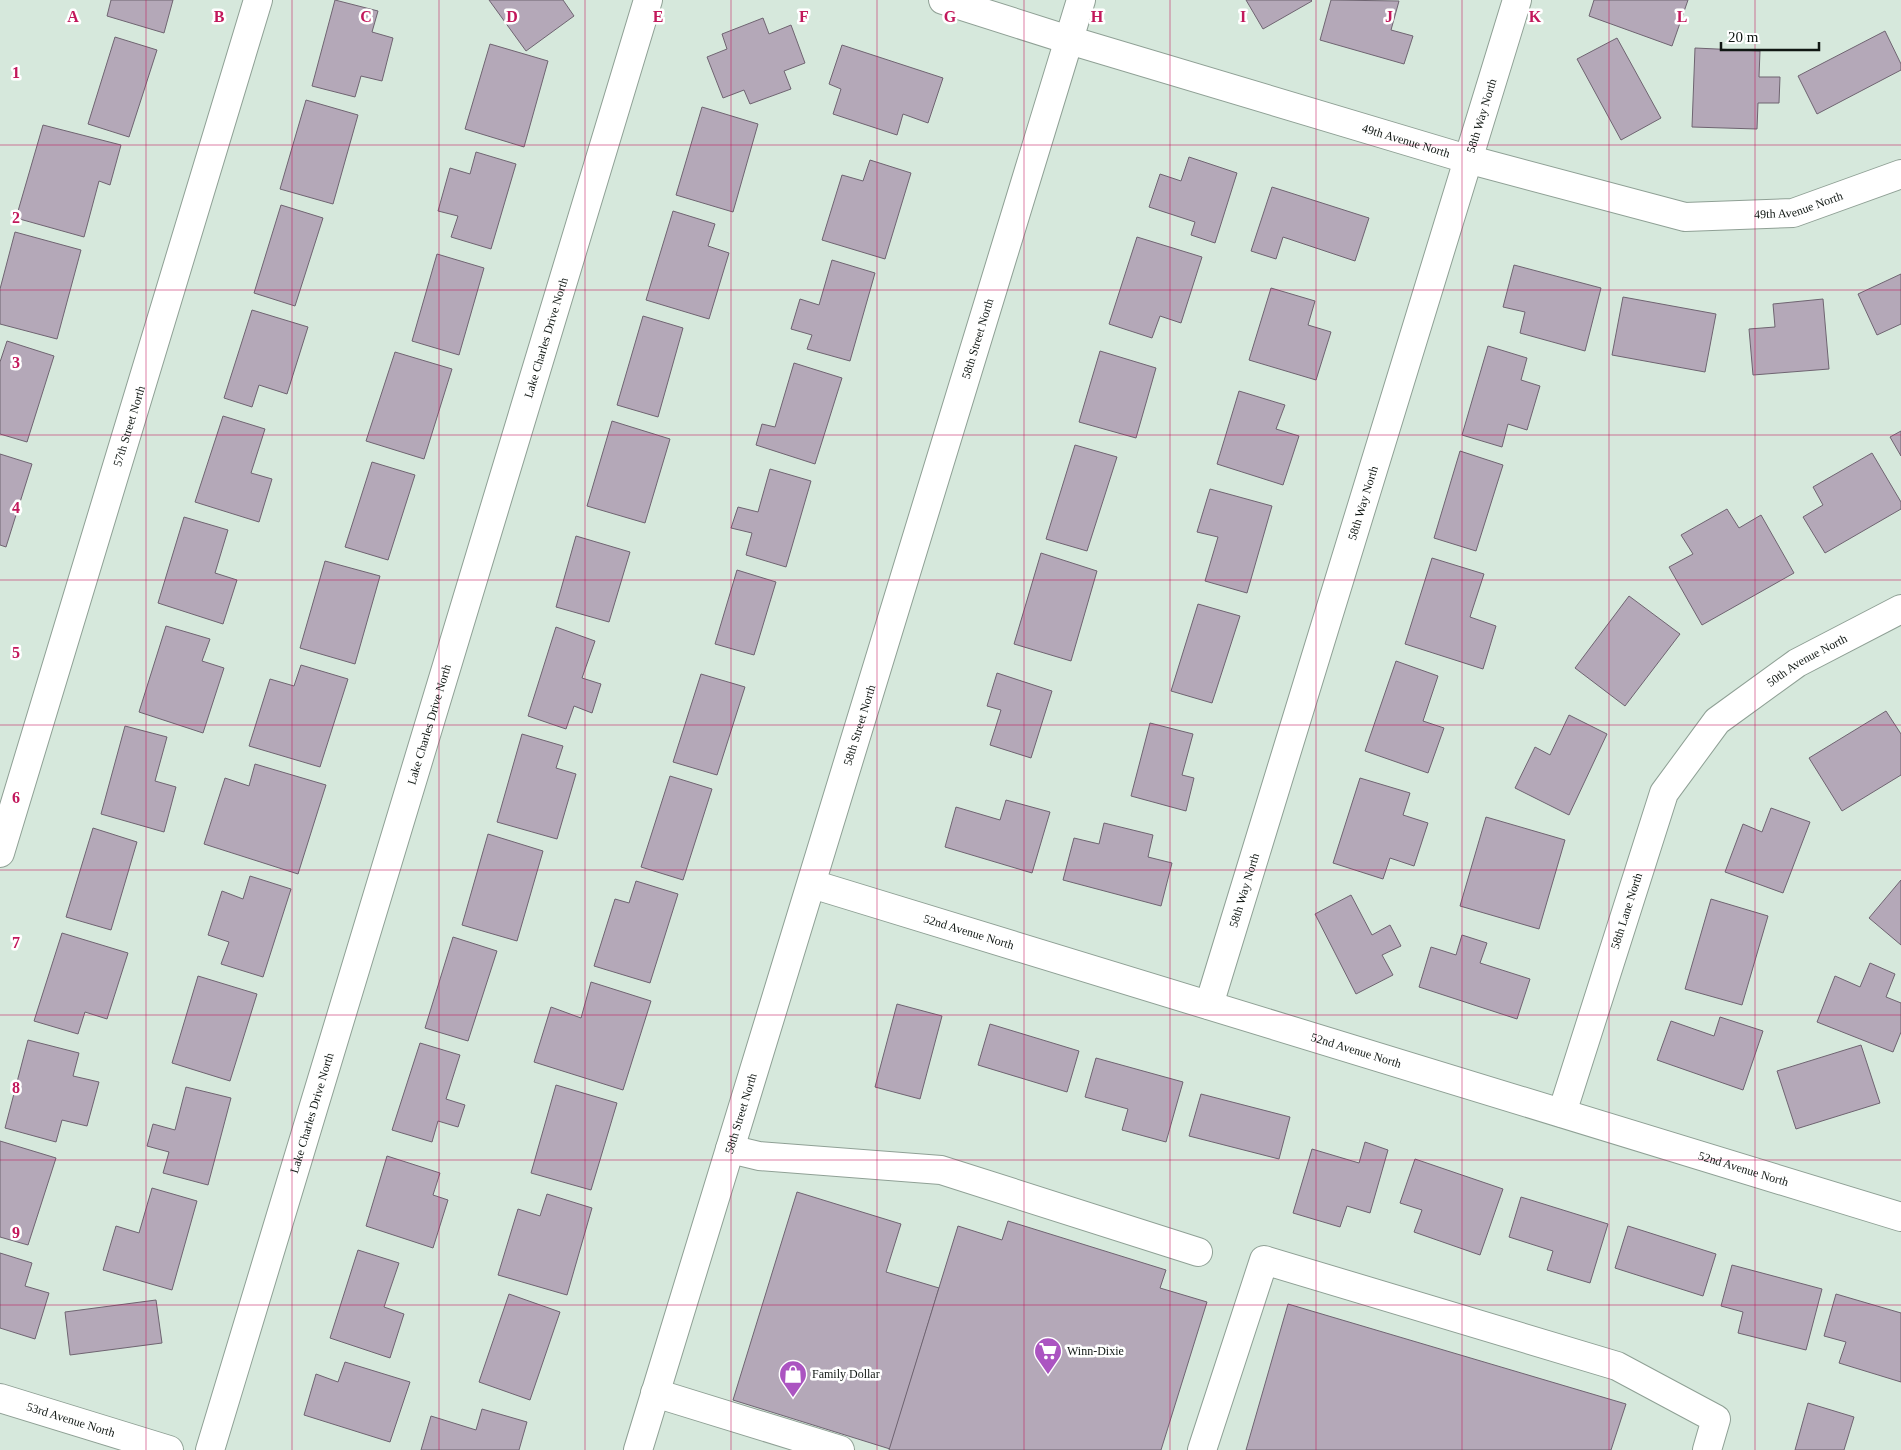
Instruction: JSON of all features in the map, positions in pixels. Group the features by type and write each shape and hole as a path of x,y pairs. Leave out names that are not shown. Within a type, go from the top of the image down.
{"street":[{"name":"57th Street North","path":"0,852 5,821 258,0"},
{"name":"Lake Charles Drive North","path":"210,1450 648,0"},
{"name":"49th Avenue North","path":"943,0 1069,40 1467,159 1685,217 1793,214 1901,174"},
{"name":"58th Street North","path":"638,1450 1081,0"},
{"name":"58th Way North","path":"1209,1005 1517,0"},
{"name":"50th Avenue North","path":"1717,721 1797,663 1901,609"},
{"name":"58th Lane North","path":"1562,1113 1664,793 1717,721"},
{"name":"52nd Avenue North","path":"812,884 1901,1217"},
{"path":"730,1149 759,1156 941,1170 1198,1252"},
{"path":"1202,1450 1264,1260 1617,1366 1716,1419 1707,1450"},
{"path":"655,1393 840,1450"},
{"name":"53rd Avenue North","path":"0,1398 169,1450"}],"building":[{"path":"111,0 173,0 164,33 107,16"},
{"path":"335,0 378,11 372,32 393,38 382,81 361,76 355,97 312,86"},
{"path":"489,0 563,0 574,16 526,51"},
{"path":"1246,0 1311,0 1312,1 1263,29"},
{"path":"1331,0 1399,1 1391,30 1413,36 1404,64 1320,40"},
{"path":"1594,0 1688,0 1672,46 1589,16"},
{"path":"763,18 769,34 791,25 805,63 784,71 791,89 750,104 744,90 723,98 707,57 727,49 722,34"},
{"path":"1885,31 1901,64 1901,70 1817,114 1798,76"},
{"path":"115,37 157,50 129,137 88,124"},
{"path":"1617,38 1661,118 1621,140 1577,59"},
{"path":"490,44 548,61 524,147 465,129"},
{"path":"842,45 943,78 928,123 903,114 897,135 833,114 841,89 829,84"},
{"path":"1695,48 1760,51 1759,77 1780,77 1779,103 1758,103 1757,129 1692,127"},
{"path":"306,100 358,115 333,204 280,189"},
{"path":"702,107 758,124 733,212 676,195"},
{"path":"43,125 121,145 110,185 99,181 84,237 16,218"},
{"path":"476,152 516,164 491,249 451,237 458,216 438,211 450,168 470,174"},
{"path":"1189,157 1237,173 1215,243 1191,235 1195,222 1149,207 1160,174 1181,181"},
{"path":"870,160 911,173 885,259 822,240 842,175 863,181"},
{"path":"1272,187 1369,218 1355,261 1283,237 1276,259 1251,251"},
{"path":"281,205 323,218 295,306 254,293"},
{"path":"673,211 715,224 708,246 729,253 709,319 646,300"},
{"path":"15,232 81,250 57,339 0,324 0,289"},
{"path":"1137,237 1202,257 1181,323 1160,316 1152,338 1109,324"},
{"path":"437,254 484,268 459,355 412,341"},
{"path":"832,260 875,273 850,361 807,349 812,335 791,329 800,299 819,305"},
{"path":"1514,265 1601,288 1585,351 1520,333 1525,312 1503,307"},
{"path":"1901,274 1901,324 1877,335 1858,294"},
{"path":"1271,288 1315,301 1308,325 1331,332 1316,380 1249,360"},
{"path":"1623,297 1716,314 1705,372 1612,355"},
{"path":"1823,299 1829,369 1753,375 1749,329 1775,327 1773,304"},
{"path":"252,310 308,327 287,394 259,385 252,407 224,398"},
{"path":"643,316 683,328 658,417 617,405"},
{"path":"7,341 54,356 27,442 0,434 0,362"},
{"path":"1488,346 1527,358 1521,380 1540,386 1527,430 1508,424 1502,447 1462,435"},
{"path":"1100,351 1156,368 1136,438 1079,422"},
{"path":"395,352 452,369 424,459 366,441"},
{"path":"794,363 842,378 815,464 756,445 762,424 775,427"},
{"path":"1239,391 1285,405 1276,429 1299,436 1283,485 1217,464"},
{"path":"223,416 265,429 251,473 272,479 259,522 195,502"},
{"path":"612,421 670,439 645,523 587,506"},
{"path":"1901,431 1901,456 1890,437"},
{"path":"1075,445 1117,457 1087,551 1046,539"},
{"path":"1460,451 1503,465 1476,551 1434,538"},
{"path":"1872,453 1901,502 1901,509 1825,553 1803,517 1823,505 1813,487"},
{"path":"0,454 32,464 6,547 0,545"},
{"path":"372,462 415,475 388,560 345,547"},
{"path":"770,469 811,481 786,567 746,555 752,533 731,528 738,507 758,512"},
{"path":"1210,489 1272,506 1247,593 1205,581 1218,537 1197,532"},
{"path":"1727,509 1739,528 1761,515 1794,573 1702,625 1669,567 1693,554 1681,535"},
{"path":"184,517 228,530 215,573 237,580 223,624 158,603"},
{"path":"576,536 630,552 609,622 556,607"},
{"path":"1041,553 1097,571 1071,661 1014,644"},
{"path":"1432,558 1484,574 1470,617 1496,626 1483,669 1405,644"},
{"path":"325,561 380,576 355,664 300,648"},
{"path":"737,570 776,582 754,655 715,644"},
{"path":"1629,596 1680,634 1625,706 1575,668"},
{"path":"1198,604 1240,616 1212,703 1171,691"},
{"path":"166,626 210,639 202,661 224,668 203,733 139,712"},
{"path":"556,627 595,641 582,678 601,684 592,713 574,706 566,729 528,716"},
{"path":"1396,661 1438,676 1423,721 1444,728 1428,773 1365,751"},
{"path":"301,665 348,679 320,767 249,746 270,679 294,686"},
{"path":"997,673 1052,691 1031,758 990,745 1001,710 987,706"},
{"path":"701,674 745,687 717,775 673,762"},
{"path":"1886,711 1901,734 1901,775 1842,811 1809,758"},
{"path":"1569,715 1607,734 1569,815 1515,788 1535,747 1550,755"},
{"path":"1150,723 1193,734 1182,775 1194,778 1186,811 1131,796"},
{"path":"125,726 167,737 155,781 176,787 164,832 101,814"},
{"path":"522,734 563,746 556,768 576,774 557,839 497,822"},
{"path":"255,764 326,785 298,874 204,844 225,778 249,786"},
{"path":"670,776 712,789 683,880 641,867"},
{"path":"1360,778 1410,793 1403,815 1428,823 1414,866 1390,858 1383,879 1333,863"},
{"path":"1006,800 1050,812 1032,873 945,847 956,807 1000,820"},
{"path":"1771,808 1810,822 1783,893 1725,872 1743,824 1762,832"},
{"path":"1486,817 1565,840 1539,929 1460,906"},
{"path":"1104,823 1153,835 1148,857 1172,863 1161,906 1063,880 1074,838 1099,844"},
{"path":"93,828 137,842 111,930 66,917"},
{"path":"488,834 543,851 517,941 462,925"},
{"path":"250,876 291,889 263,977 221,964 229,942 208,935 222,891 243,899"},
{"path":"1901,880 1901,945 1869,918"},
{"path":"636,881 678,894 650,983 594,966 615,899 629,903"},
{"path":"1351,895 1372,935 1390,925 1401,946 1382,955 1393,975 1356,994 1315,914"},
{"path":"1711,899 1768,916 1742,1005 1685,989"},
{"path":"62,933 128,953 107,1019 85,1012 78,1034 34,1021"},
{"path":"1462,935 1487,943 1480,963 1530,979 1517,1019 1419,987 1431,947 1456,955"},
{"path":"453,937 497,951 468,1041 425,1028"},
{"path":"1870,963 1895,974 1886,997 1901,1003 1901,1032 1893,1052 1817,1022 1835,976 1860,987"},
{"path":"198,976 257,994 230,1081 172,1063"},
{"path":"591,982 651,1001 623,1090 534,1062 551,1007 581,1018"},
{"path":"897,1004 942,1016 920,1099 875,1087"},
{"path":"1720,1017 1763,1031 1743,1090 1657,1060 1671,1021 1714,1036"},
{"path":"990,1024 1079,1051 1067,1092 978,1065"},
{"path":"28,1040 79,1053 73,1076 99,1082 87,1126 62,1120 56,1142 5,1128"},
{"path":"420,1043 460,1055 446,1099 465,1105 458,1127 438,1121 432,1142 392,1130"},
{"path":"1861,1045 1880,1103 1796,1129 1777,1071"},
{"path":"1096,1058 1183,1082 1166,1142 1122,1130 1128,1109 1085,1097"},
{"path":"556,1085 617,1103 591,1190 531,1173"},
{"path":"186,1087 231,1098 208,1185 163,1173 169,1152 147,1146 153,1124 175,1130"},
{"path":"1201,1094 1290,1117 1279,1159 1189,1136"},
{"path":"0,1141 56,1158 28,1245 0,1237"},
{"path":"1365,1142 1388,1150 1370,1213 1347,1206 1340,1227 1293,1213 1312,1149 1359,1163"},
{"path":"387,1156 440,1173 433,1195 448,1200 433,1248 366,1226"},
{"path":"1415,1159 1503,1189 1480,1255 1414,1232 1422,1210 1400,1203"},
{"path":"152,1188 197,1201 172,1290 103,1270 116,1226 139,1233"},
{"path":"797,1192 901,1224 886,1272 939,1288 890,1449 733,1400"},
{"path":"547,1194 592,1208 567,1295 498,1275 518,1209 540,1216"},
{"path":"1521,1197 1608,1224 1590,1283 1547,1270 1553,1251 1509,1237"},
{"name":"Winn-Dixie","path":"1008,1221 1166,1270 1160,1288 1207,1302 1161,1450 889,1450 958,1226 1002,1240"},
{"path":"1628,1226 1716,1254 1703,1296 1615,1268"},
{"path":"358,1250 399,1263 384,1307 404,1314 390,1358 330,1338"},
{"path":"0,1253 32,1263 25,1286 49,1293 35,1339 0,1328"},
{"path":"1732,1265 1822,1289 1806,1350 1738,1333 1743,1312 1721,1306"},
{"path":"509,1294 560,1312 530,1400 479,1382"},
{"path":"1836,1294 1901,1313 1901,1382 1839,1363 1846,1342 1824,1336"},
{"path":"156,1300 162,1343 70,1355 65,1312"},
{"path":"1288,1304 1626,1404 1611,1450 1246,1450"},
{"path":"345,1362 410,1382 390,1442 304,1415 316,1374 338,1382"},
{"path":"1808,1403 1854,1417 1844,1450 1795,1450"},
{"path":"482,1409 527,1422 519,1450 421,1450 431,1416 476,1430"}],"place":[{"name":"Winn-Dixie","path":"1048,1375"},
{"name":"Family Dollar","path":"793,1398"}]}
